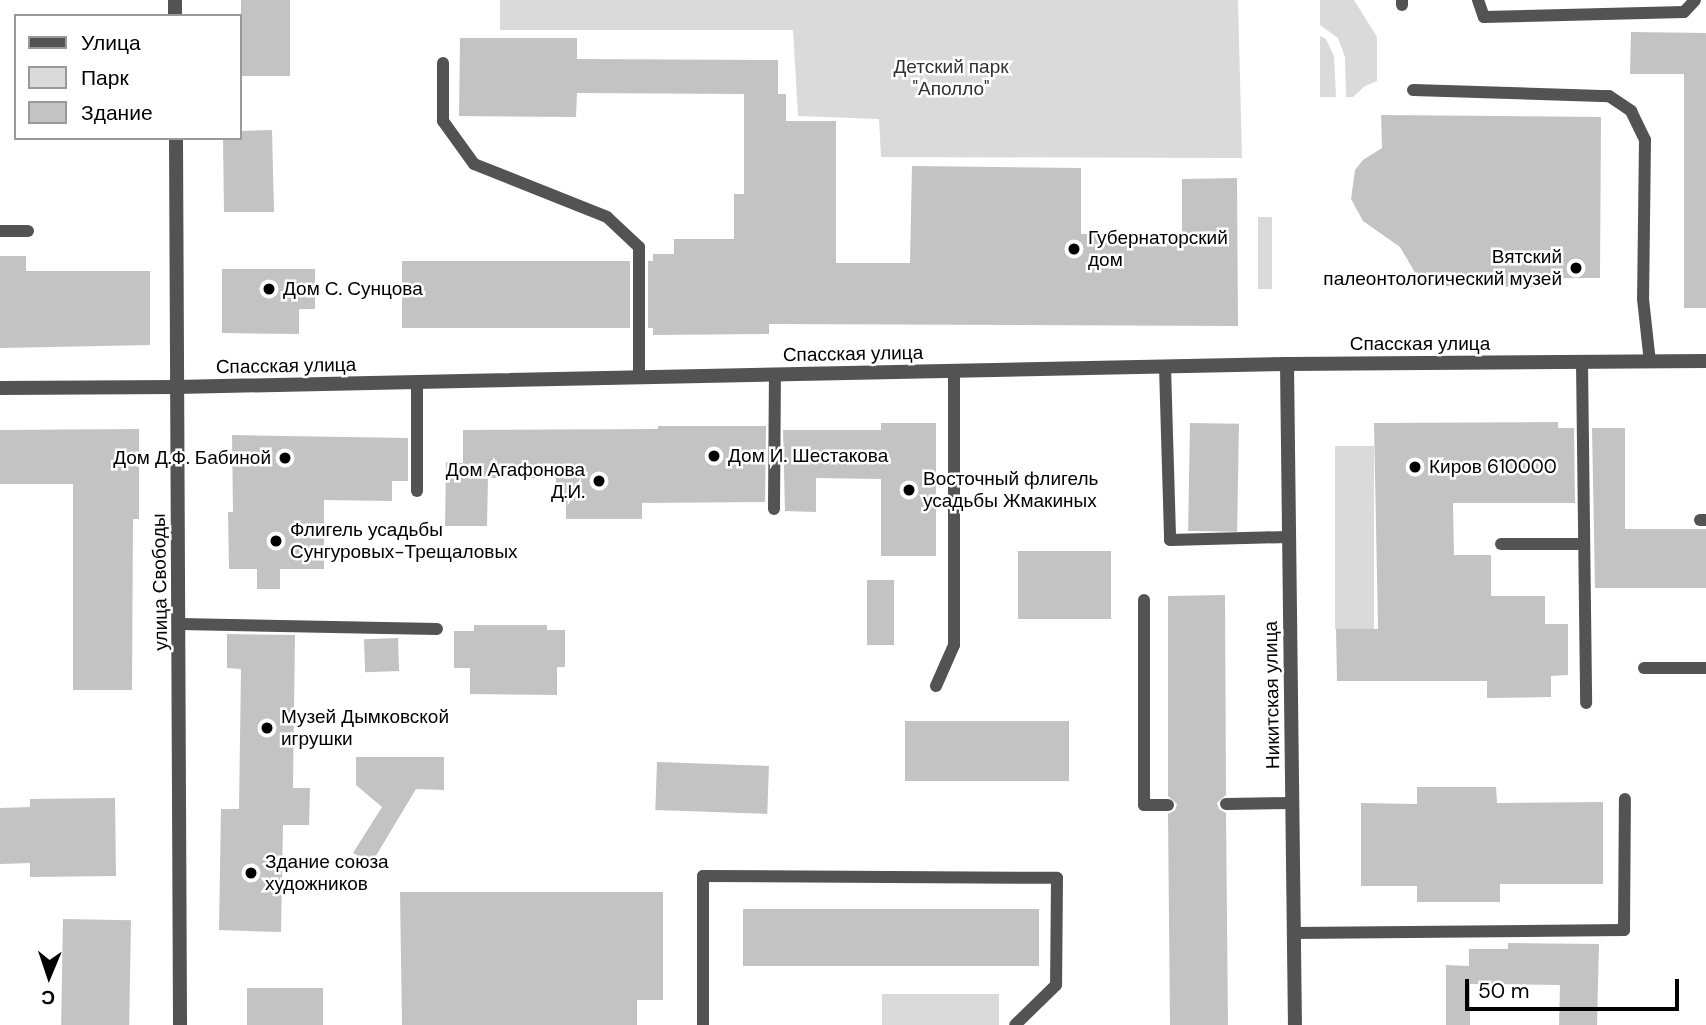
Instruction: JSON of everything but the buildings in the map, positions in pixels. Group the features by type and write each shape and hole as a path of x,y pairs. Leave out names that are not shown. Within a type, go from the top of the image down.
{"street":[{"name":"улица Свободы","path":"176,140 180,1025"},
{"name":"Спасская улица","path":"0,388 176,387 1287,364 1706,362"},
{"name":"Никитская улица","path":"1287,364 1296,1025"}],"lane":[{"path":"1478,0 1483,17 1684,12 1695,0"},
{"path":"443,62 443,121 474,164 607,217 639,247 639,377"},
{"path":"1413,90 1609,96 1631,111 1645,140 1643,299 1650,362"},
{"path":"0,231 28,231"},
{"path":"1582,362 1586,703"},
{"path":"1165,367 1170,540 1289,537"},
{"path":"936,686 954,645 954,371"},
{"path":"774,509 775,375"},
{"path":"417,382 417,491"},
{"path":"1501,544 1584,544"},
{"path":"1144,600 1144,805 1168,805"},
{"path":"180,624 437,629"},
{"path":"1644,668 1706,668"},
{"path":"1294,933 1624,930 1625,799"},
{"path":"1226,804 1292,803"},
{"path":"703,1025 703,876 1057,878 1056,985 1015,1025"}],"green space":[{"name":"Детский парк \"Аполло\"","path":"500,0 1238,0 1242,158 881,157 879,119 798,116 793,30 500,30"},
{"path":"1320,0 1354,0 1377,37 1377,81 1365,86 1353,97 1346,97 1345,57 1338,38 1320,25"},
{"path":"1320,36 1326,39 1334,56 1336,97 1320,97"},
{"path":"1258,217 1272,217 1272,289 1258,289"},
{"path":"1335,446 1374,446 1374,629 1335,629"},
{"path":"882,994 999,994 999,1025 882,1025"}],"place":[{"name":"Губернаторский дом","path":"1074,249"},
{"name":"Вятский палеонтологический музей","path":"1576,268"},
{"name":"Дом С. Сунцова","path":"269,289"},
{"name":"Дом И. Шестакова","path":"714,456"},
{"name":"Дом Д.Ф. Бабиной","path":"285,458"},
{"name":"Киров 610000","path":"1415,467"},
{"name":"Дом Агафонова Д.И.","path":"599,481"},
{"name":"Восточный флигель усадьбы Жмакиных","path":"909,490"},
{"name":"Флигель усадьбы Сунгуровых-Трещаловых","path":"276,541"},
{"name":"Музей Дымковской игрушки","path":"267,728"},
{"name":"Здание союза художников","path":"251,873"}]}
